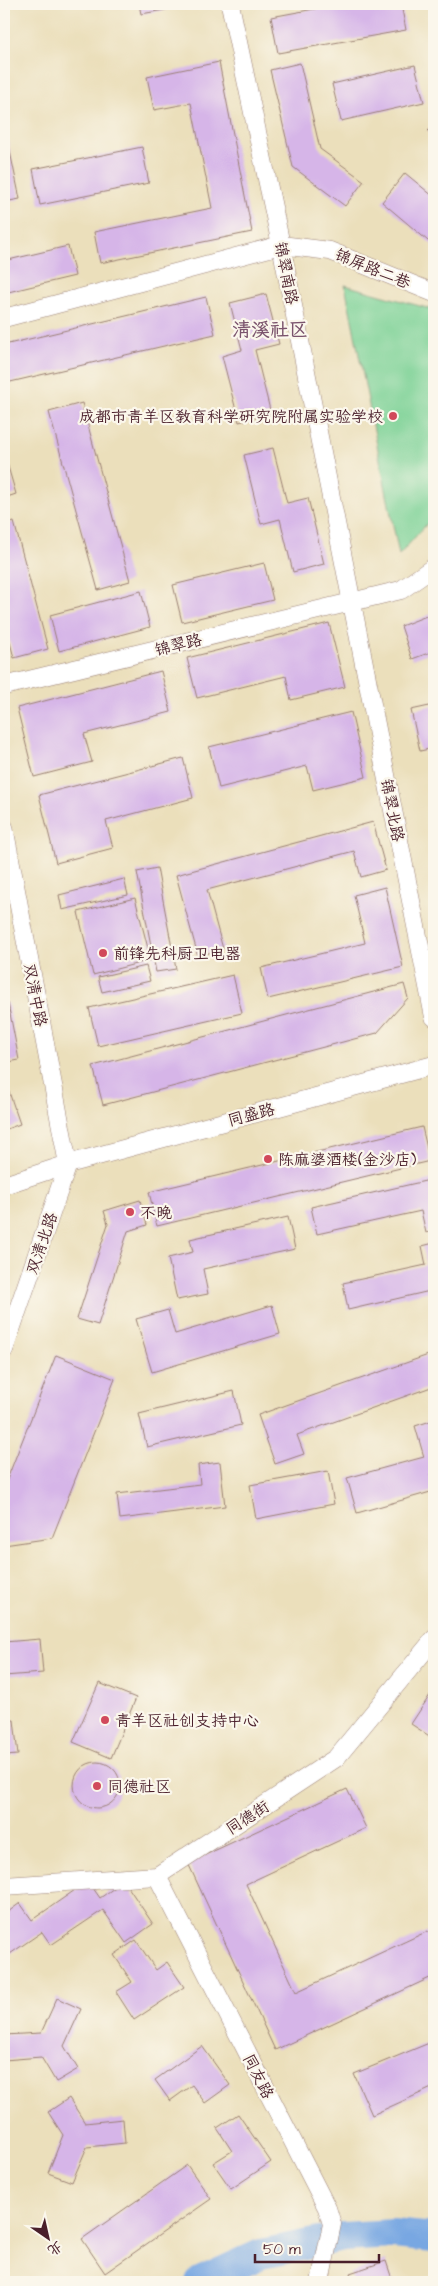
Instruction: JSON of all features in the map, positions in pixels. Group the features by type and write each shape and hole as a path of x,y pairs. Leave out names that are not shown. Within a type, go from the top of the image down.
{"street":[{"name":"锦翠南路","path":"230,4 353,602"},
{"name":"锦屏路二巷","path":"281,245 330,251 434,293"},
{"path":"4,318 281,245"},
{"name":"锦翠路","path":"4,686 401,590 434,567"},
{"name":"锦翠北路","path":"353,602 434,1018"},
{"name":"双清中路","path":"4,827 68,1164"},
{"name":"同盛路","path":"4,1185 68,1164 434,1065"},
{"name":"双清北路","path":"4,1350 68,1164"},
{"name":"同德街","path":"4,1886 157,1876 336,1758 434,1639"},
{"name":"同友路","path":"157,1876 327,2208 332,2224 320,2282"}],"green space":[{"name":"成都市青羊区教育科学研究院附属实验学校","path":"345,285 434,310 434,516 399,555"}],"building":[{"path":"139,4 193,4 193,5 141,14"},
{"path":"341,4 401,4 406,30 278,53 271,17"},
{"path":"219,62 252,232 100,263 94,232 212,208 191,103 154,110 147,77"},
{"path":"300,63 320,149 364,181 345,206 293,167 270,70"},
{"path":"415,65 424,102 341,121 332,84"},
{"path":"4,123 20,199 4,202"},
{"path":"434,125 434,138 428,131"},
{"path":"142,147 149,183 40,205 33,169"},
{"path":"405,173 434,197 434,246 382,202"},
{"path":"68,246 75,276 4,293 4,261"},
{"path":"266,294 279,344 255,350 271,414 239,422 222,356 242,350 230,303"},
{"path":"206,297 215,334 6,383 4,345"},
{"path":"82,403 130,581 98,590 49,412"},
{"path":"273,448 287,503 308,498 324,564 293,572 280,519 261,524 244,455"},
{"path":"4,453 16,494 4,498"},
{"path":"14,522 48,649 14,658 4,619 4,525"},
{"path":"264,563 273,600 182,622 173,585"},
{"path":"141,591 150,627 59,651 50,615"},
{"path":"434,613 434,651 412,659 401,626"},
{"path":"329,623 345,687 291,700 286,676 197,698 187,658"},
{"path":"161,671 171,712 84,734 92,762 34,777 17,708"},
{"path":"434,705 434,748 420,751 411,710"},
{"path":"351,712 366,777 313,790 307,766 219,788 209,747"},
{"path":"183,758 193,798 106,821 113,848 56,863 39,795"},
{"path":"434,786 434,800 433,800 431,787"},
{"path":"373,822 386,870 361,877 354,851 207,890 223,949 198,956 176,875"},
{"path":"157,868 176,969 156,972 137,872"},
{"path":"124,879 128,895 62,910 59,895"},
{"path":"385,887 403,967 268,999 261,968 365,943 354,895"},
{"path":"135,898 151,960 93,975 78,912"},
{"path":"146,966 150,981 102,992 98,977"},
{"path":"233,975 242,1013 98,1046 89,1008"},
{"path":"404,984 408,998 377,1033 103,1105 93,1066"},
{"path":"8,1003 19,1060 4,1063 4,1004"},
{"path":"9,1092 20,1124 4,1130 4,1094"},
{"path":"422,1127 430,1161 157,1226 149,1192"},
{"path":"434,1179 434,1231 426,1233 421,1211 317,1234 311,1207"},
{"path":"140,1200 147,1225 128,1231 98,1325 77,1319 108,1224 104,1211"},
{"path":"288,1217 295,1249 203,1269 208,1294 177,1300 168,1258 193,1252 190,1239"},
{"path":"434,1243 434,1306 430,1291 348,1310 343,1283 426,1265 422,1246"},
{"path":"272,1305 280,1334 152,1372 136,1319 168,1310 175,1334"},
{"path":"434,1353 434,1386 297,1435 304,1454 275,1464 258,1415"},
{"path":"56,1355 115,1379 52,1538 4,1545 4,1487"},
{"path":"234,1391 241,1425 147,1447 139,1414"},
{"path":"434,1420 434,1473 431,1474 434,1491 357,1513 347,1478 424,1457 415,1426"},
{"path":"220,1462 225,1506 120,1519 117,1494 200,1484 198,1465"},
{"path":"328,1471 334,1504 256,1519 250,1485"},
{"path":"40,1639 43,1673 4,1676 4,1642"},
{"name":"青羊区社创支持中心","path":"99,1683 136,1698 111,1758 73,1742"},
{"path":"434,1689 434,1739 411,1724"},
{"path":"14,1720 18,1755 4,1756 4,1721"},
{"name":"同德社区","path":"102,1762 106,1763 116,1772 119,1776 119,1794 110,1804 102,1808 92,1808 84,1804 75,1794 74,1780 78,1772 88,1763"},
{"path":"347,1789 366,1828 246,1884 296,1992 428,1931 434,1944 434,1976 275,2050 188,1863"},
{"path":"88,1881 100,1898 124,1881 153,1924 126,1943 103,1910 51,1945 42,1932 4,1958 4,1915 20,1903 32,1920"},
{"path":"136,1940 156,1970 167,1962 184,1987 134,2020 116,1992 132,1982 114,1955"},
{"path":"57,1998 81,2009 64,2046 78,2069 56,2082 41,2057 4,2060 4,2035 41,2033"},
{"path":"434,2041 434,2087 372,2115 354,2074"},
{"path":"202,2046 230,2085 205,2103 192,2085 170,2101 155,2080"},
{"path":"69,2098 85,2123 123,2119 125,2143 87,2147 72,2182 48,2173 63,2135 48,2112"},
{"path":"238,2114 271,2162 231,2189 213,2163 232,2151 217,2128"},
{"path":"187,2165 211,2199 105,2273 82,2239"},
{"path":"386,2261 393,2282 353,2282 350,2273"}],"waterway":[{"path":"200,2282 261,2254 343,2237 393,2234 434,2238"}],"place":[{"name":"成都市青羊区教育科学研究院附属实验学校","path":"393,416"},
{"name":"前锋先科厨卫电器","path":"103,953"},
{"name":"陈麻婆酒楼(金沙店)","path":"268,1159"},
{"name":"不晚","path":"130,1212"},
{"name":"青羊区社创支持中心","path":"105,1720"},
{"name":"同德社区","path":"97,1786"}],"district":[{"name":"清溪社区","path":"270,329"}]}
